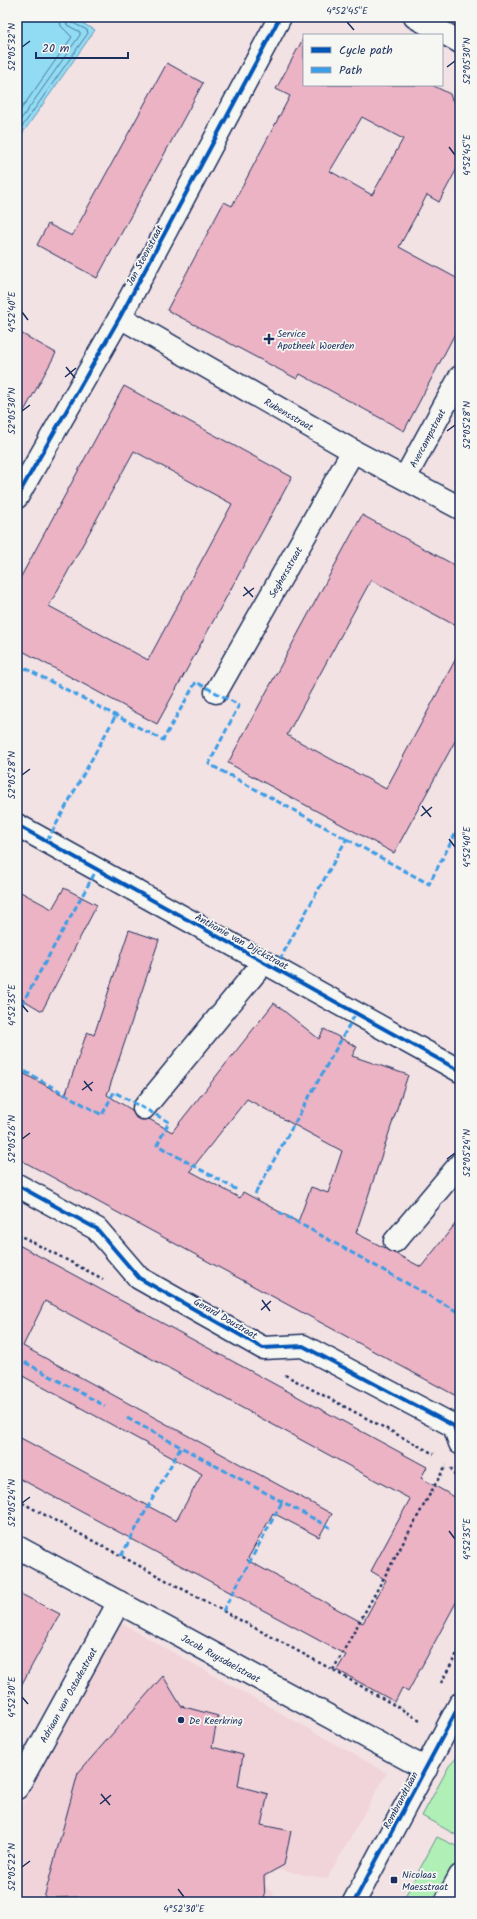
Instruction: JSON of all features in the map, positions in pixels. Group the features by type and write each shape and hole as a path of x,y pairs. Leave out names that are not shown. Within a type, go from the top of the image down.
{"street":[{"name":"Jan Steenstraat","path":"17,497 120,317 280,17"},
{"path":"414,17 460,42"},
{"name":"Rubensstraat","path":"120,317 353,451 460,508"},
{"name":"Avercampstraat","path":"405,478 460,377"},
{"name":"Seghersstraat","path":"216,692 353,451"},
{"name":"Anthonie van Dijckstraat","path":"17,825 460,1071"},
{"name":"Anthonie van Dijckstraat","path":"144,1108 264,962"},
{"path":"395,1241 460,1164"},
{"name":"Gerard Doustraat","path":"17,1185 97,1229 139,1278 263,1348 303,1346 454,1426 460,1443"},
{"name":"Jacob Ruysdaelstraat","path":"17,1547 426,1769"},
{"name":"Adriaan van Ostadestraat","path":"17,1788 119,1602"},
{"name":"Rembrandtlaan","path":"354,1902 460,1704"},
{"path":"446,1902 460,1876"}],"path":[{"path":"333,1670 448,1461"},
{"path":"17,1500 333,1670 420,1721 445,1732"}],"shaded area":[{"name":"De Keerkring","path":"121,1623 387,1773 327,1879 273,1869 264,1884 274,1894 271,1902 17,1902 17,1813"}],"green space":[{"path":"460,1754 460,1837 422,1816 449,1766"},
{"path":"437,1837 460,1848 460,1858 436,1902 402,1902"}],"water":[{"path":"17,17 71,17 95,30 17,141"}],"building":[{"path":"303,39 303,86 434,86 450,94 452,100 460,104 460,163 439,202 427,195 399,247 460,280 460,324 404,431 300,374 297,379 167,310 224,202 232,206 290,96 276,89","holes":["362,117 403,139 372,195 330,171"]},
{"path":"167,63 203,83 97,278 37,245 48,224 72,236"},
{"path":"17,331 56,353 17,424"},
{"path":"124,386 292,477 157,724 17,648 17,584","holes":["134,451 232,504 148,660 49,606"]},
{"path":"362,515 460,568 460,628 371,580 287,735 386,789 460,651 460,732 394,853 228,763"},
{"path":"64,888 97,905 42,1011 17,996 17,890 52,909"},
{"path":"129,930 159,940 107,1095 132,1110 136,1118 142,1120 149,1119 172,1132 274,1003 319,1039 324,1029 357,1047 352,1056 408,1075 356,1233 421,1267 460,1218 460,1398 17,1158 17,1070 65,1096 87,1032 94,1035","holes":["247,1099 342,1151 328,1193 311,1187 298,1222 243,1192 240,1198 190,1171"]},
{"path":"17,1244 427,1467 421,1478 460,1500 460,1595 408,1692 402,1688 395,1702 337,1670 346,1655 17,1477 17,1436 176,1521 202,1474 17,1373","holes":["45,1301 410,1499 371,1571 386,1580 363,1623 247,1560 273,1513 319,1537 332,1514 23,1346"]},
{"path":"17,1592 60,1614 17,1693"},
{"path":"163,1676 181,1706 218,1716 212,1747 243,1755 238,1786 268,1794 261,1825 291,1831 284,1865 264,1876 265,1902 85,1902 80,1897 44,1898 78,1773"}],"marked path":[{"path":"17,664 163,740 196,682 239,705 209,764 429,884 460,825"},
{"path":"47,841 116,715"},
{"path":"275,968 347,838"},
{"path":"17,1013 97,869"},
{"path":"255,1194 356,1013"},
{"path":"17,1067 102,1115 114,1092 169,1122 157,1145 237,1190"},
{"path":"279,1212 460,1313"},
{"path":"17,1358 105,1406"},
{"path":"127,1418 331,1528"},
{"path":"121,1556 181,1447"},
{"path":"223,1611 282,1502"}],"cycle path":[{"path":"17,497 120,317 280,17"},
{"path":"17,825 460,1071"},
{"path":"17,1185 97,1229 139,1278 263,1348 303,1346 454,1426 460,1443"},
{"path":"354,1902 460,1704"}],"place":[{"name":"Service Apotheek Woerden","path":"269,339"},
{"name":"De Keerkring","path":"181,1720"},
{"name":"Nicolaas Maesstraat","path":"394,1880"}]}
